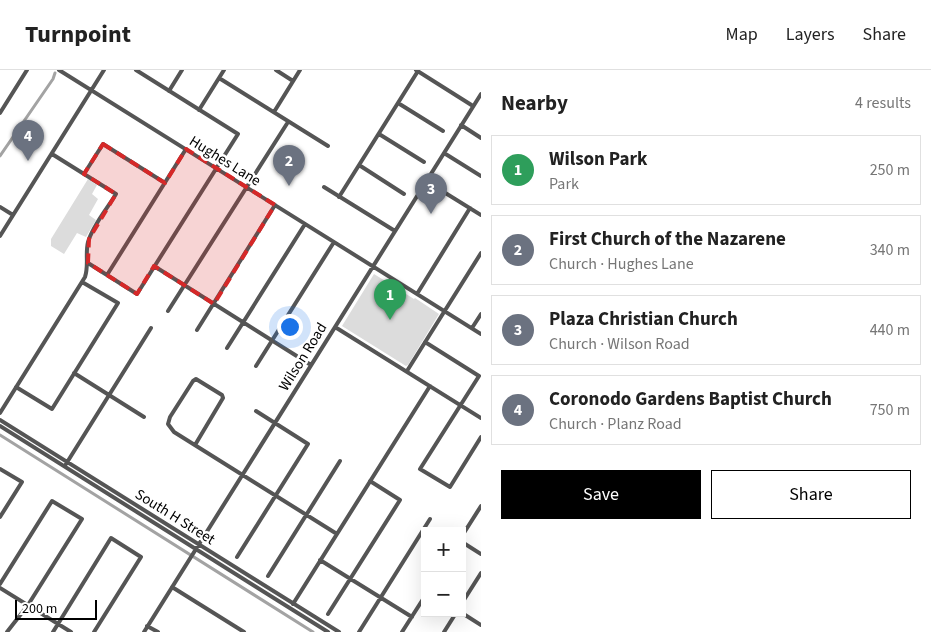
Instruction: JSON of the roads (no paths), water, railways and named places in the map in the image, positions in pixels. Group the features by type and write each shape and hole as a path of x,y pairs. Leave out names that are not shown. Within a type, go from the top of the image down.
{"street":[{"path":"0,111 27,70"},
{"name":"Hughes Lane","path":"59,70 481,334"},
{"path":"0,236 104,70"},
{"path":"88,263 137,294 238,134 136,70"},
{"path":"169,91 182,70"},
{"path":"200,110 224,70"},
{"path":"276,70 293,81"},
{"path":"274,112 300,70"},
{"path":"339,197 417,71 473,106"},
{"path":"219,78 328,146"},
{"name":"Wilson Road","path":"144,632 481,94"},
{"path":"398,103 443,131"},
{"path":"168,311 288,122"},
{"path":"461,125 481,138"},
{"path":"378,134 424,162"},
{"path":"84,174 103,144 165,183"},
{"path":"107,275 186,150"},
{"path":"444,153 481,176"},
{"path":"0,413 82,282 88,263 87,248 89,239 116,194 52,154"},
{"path":"359,165 404,194"},
{"path":"426,181 481,215"},
{"path":"324,187 395,231"},
{"path":"197,330 276,205"},
{"path":"0,207 13,215"},
{"path":"417,294 470,208"},
{"path":"227,348 305,224"},
{"path":"256,366 334,242"},
{"path":"407,371 481,253"},
{"path":"154,266 311,365"},
{"path":"16,386 52,408 118,303 82,282"},
{"path":"472,328 481,314"},
{"path":"335,326 481,418"},
{"path":"64,467 151,328"},
{"path":"425,342 479,376 420,469 450,487 481,437"},
{"path":"74,373 144,417"},
{"path":"195,445 223,399 222,395 197,380 194,380 168,420 170,428 195,445 336,534"},
{"path":"290,608 430,386"},
{"path":"237,557 308,444 256,411"},
{"name":"South H Street","path":"0,420 339,632"},
{"name":"South H Street","path":"0,426 328,632"},
{"path":"268,576 340,461"},
{"path":"0,469 22,482 0,517"},
{"path":"328,614 400,500 370,481"},
{"path":"0,584 52,501 82,520 28,605 7,632"},
{"path":"466,530 481,506"},
{"path":"359,632 430,519"},
{"path":"53,632 111,538 141,557 94,632"},
{"path":"466,545 481,554"},
{"path":"320,560 412,617"},
{"path":"466,597 481,573"},
{"path":"172,587 244,632"},
{"path":"0,588 71,632"},
{"path":"402,632 421,602"},
{"path":"466,616 481,625"},
{"path":"444,632 453,617"},
{"path":"148,626 158,632"}],"waterway":[{"path":"0,156 53,79 55,73"},
{"path":"0,435 313,632"}],"place":[{"name":"Coronodo Gardens Baptist Church","path":"28,161"},
{"name":"First Church of the Nazarene","path":"289,186"},
{"name":"Plaza Christian Church","path":"431,214"},
{"name":"Wilson Park","path":"390,320"}]}
